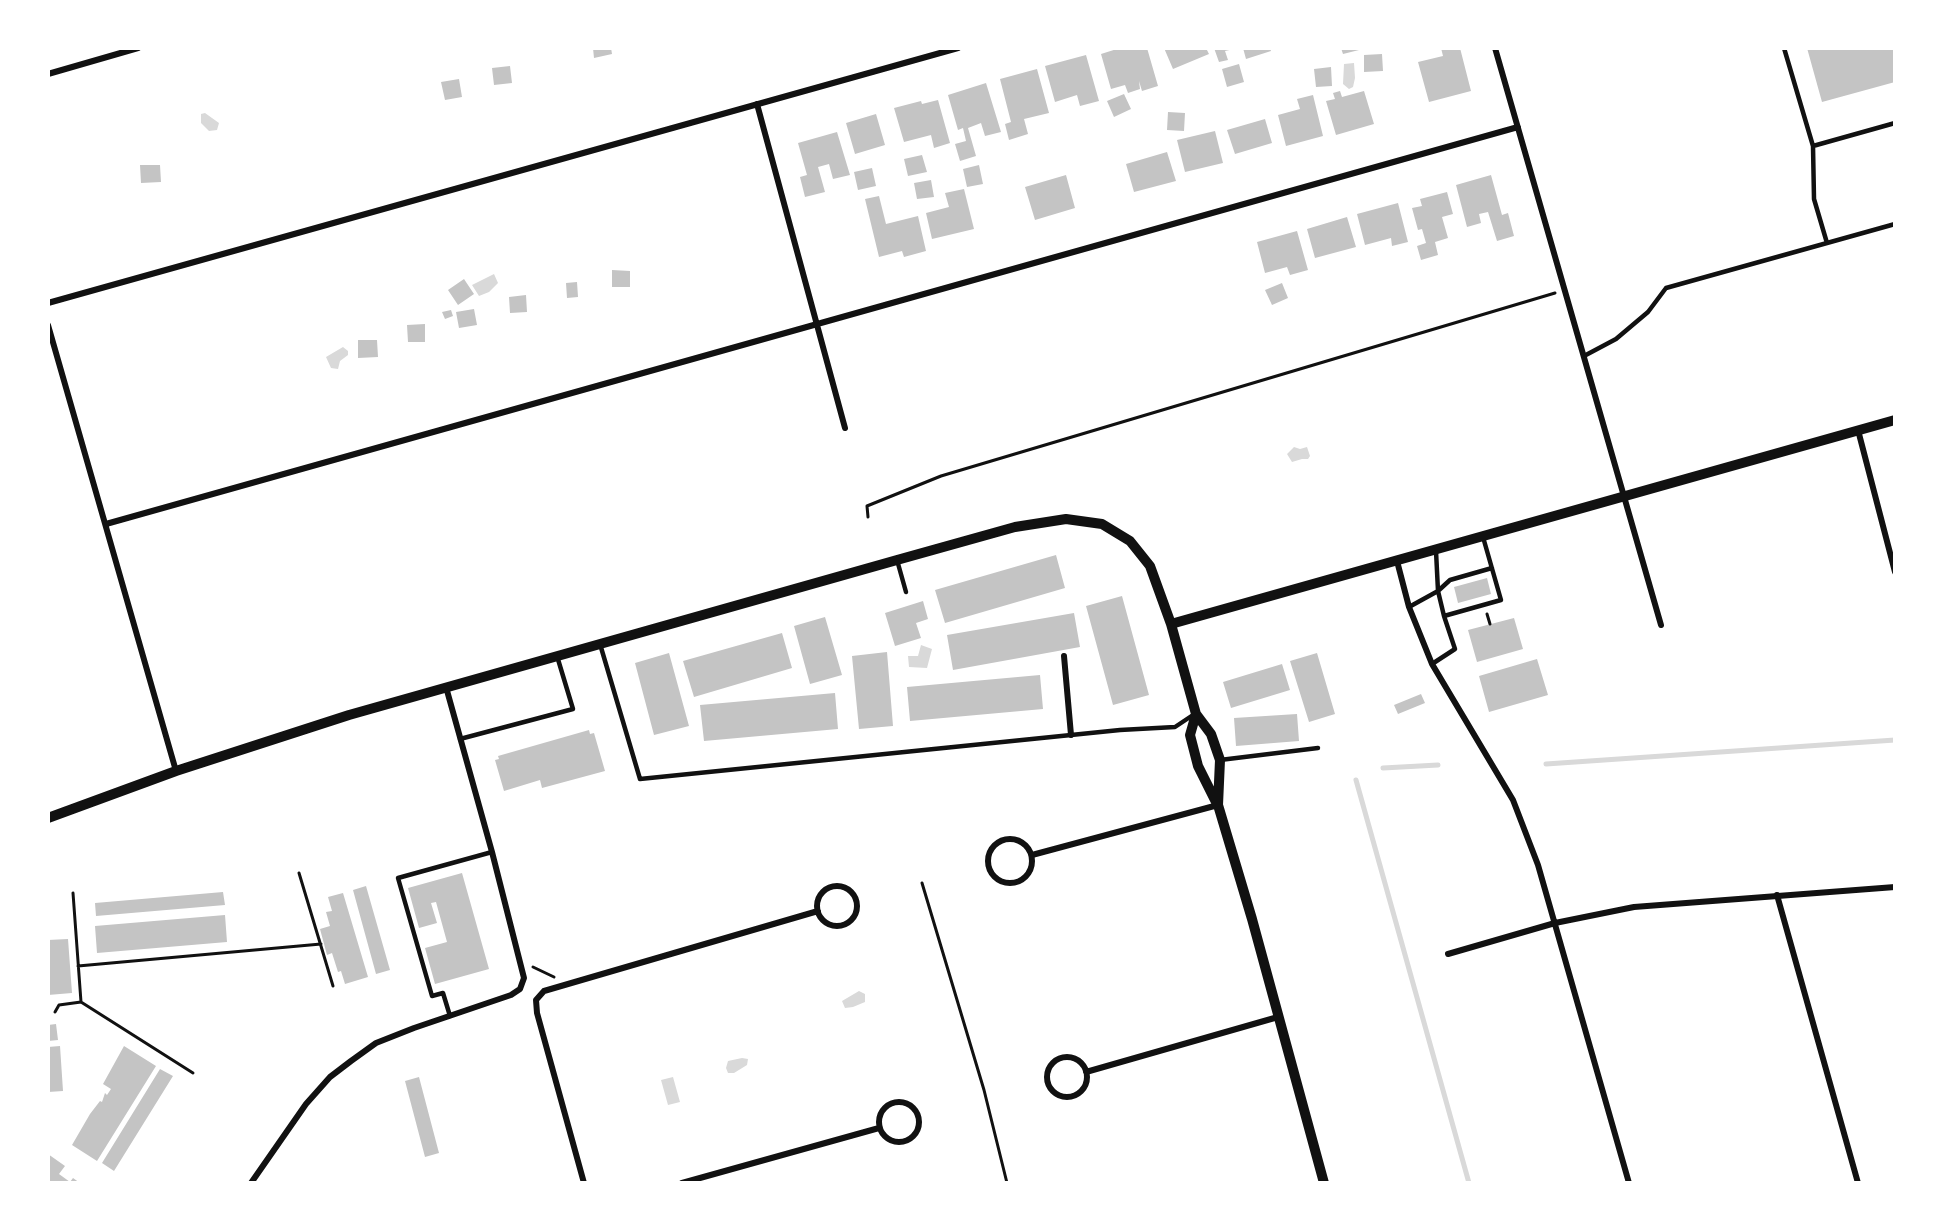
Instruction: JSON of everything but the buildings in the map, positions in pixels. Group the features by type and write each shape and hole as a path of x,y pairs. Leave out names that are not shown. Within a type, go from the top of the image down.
{"street":[{"path":"48,74 138,48"},
{"path":"48,303 958,48"},
{"path":"1495,48 1661,625"},
{"path":"757,104 845,428"},
{"path":"106,524 1518,127"},
{"path":"48,325 176,771"},
{"path":"1171,624 1895,420"},
{"path":"1858,430 1895,572"},
{"path":"48,818 176,771 349,715 1015,527 1066,519 1102,524 1130,541 1150,566 1171,624 1196,714 1210,729 1220,760 1218,805"},
{"path":"1396,561 1409,607 1432,664 1513,800 1538,865 1629,1183"},
{"path":"1064,656 1071,735"},
{"path":"251,1183 306,1104 330,1077 376,1043 511,995 520,989 524,978 522,968 446,687"},
{"path":"1196,714 1190,735 1198,765 1218,805 1252,919 1324,1183"},
{"path":"1032,855 1218,805"},
{"path":"1013,838 1021,841 1032,855 1033,863 1030,872 1024,879 1016,882 1007,883 999,880 992,875 988,867 990,850 1004,839 1013,838"},
{"path":"1448,954 1555,923 1634,907 1895,886"},
{"path":"832,887 847,889 856,901 857,909 854,916 842,925 835,926 827,923 818,911 820,896 832,887"},
{"path":"1777,895 1858,1183"},
{"path":"584,1183 537,1013 536,1000 544,991 818,911"},
{"path":"1086,1072 1278,1017"},
{"path":"1069,1057 1077,1060 1086,1072 1087,1080 1084,1087 1079,1094 1072,1097 1064,1098 1056,1095 1047,1083 1049,1067 1061,1058 1069,1057"},
{"path":"893,1102 909,1104 919,1116 916,1132 912,1138 904,1142 889,1140 879,1128 881,1112 893,1102"},
{"path":"682,1183 879,1128"}],"lane":[{"path":"1784,48 1813,146 1814,199 1827,243"},
{"path":"1813,146 1895,123"},
{"path":"1584,356 1616,339 1648,312 1666,288 1895,224"},
{"path":"1444,616 1501,600 1483,537"},
{"path":"1432,664 1455,649 1438,591 1436,550"},
{"path":"897,560 906,591"},
{"path":"1409,607 1438,591 1450,580 1492,568"},
{"path":"600,643 640,779 1071,735 1175,727 1196,714"},
{"path":"460,739 573,709 557,656"},
{"path":"1220,760 1318,748"},
{"path":"450,1016 443,993 432,996 398,878 492,852"}],"path":[{"path":"868,517 867,506 941,476 1565,290"},
{"path":"299,873 333,986"},
{"path":"922,883 984,1090 1007,1183"},
{"path":"74,893 81,1002"},
{"path":"78,966 321,944"},
{"path":"522,968 530,965 553,975 558,987"},
{"path":"55,1012 58,1005 81,1002 193,1073"}],"shaded area":[{"path":"1354,63 1355,78 1353,87 1349,89 1343,84 1344,64"},
{"path":"205,113 219,123 217,130 209,131 201,123 201,114"},
{"path":"494,274 498,283 489,292 479,296 472,285"},
{"path":"343,347 348,351 348,355 340,361 338,369 331,368 326,357"},
{"path":"1294,447 1300,449 1307,447 1310,456 1308,459 1292,462 1287,454"},
{"path":"921,645 932,649 927,668 909,667 908,656 918,656"},
{"path":"859,991 865,994 865,1002 845,1008 842,1001"},
{"path":"748,1059 747,1065 734,1073 728,1073 726,1068 728,1061"},
{"path":"673,1077 680,1102 668,1105 661,1080"}],"waterway":[{"path":"1546,764 1895,740"},
{"path":"1383,768 1438,765"},
{"path":"1356,780 1469,1183"}]}
